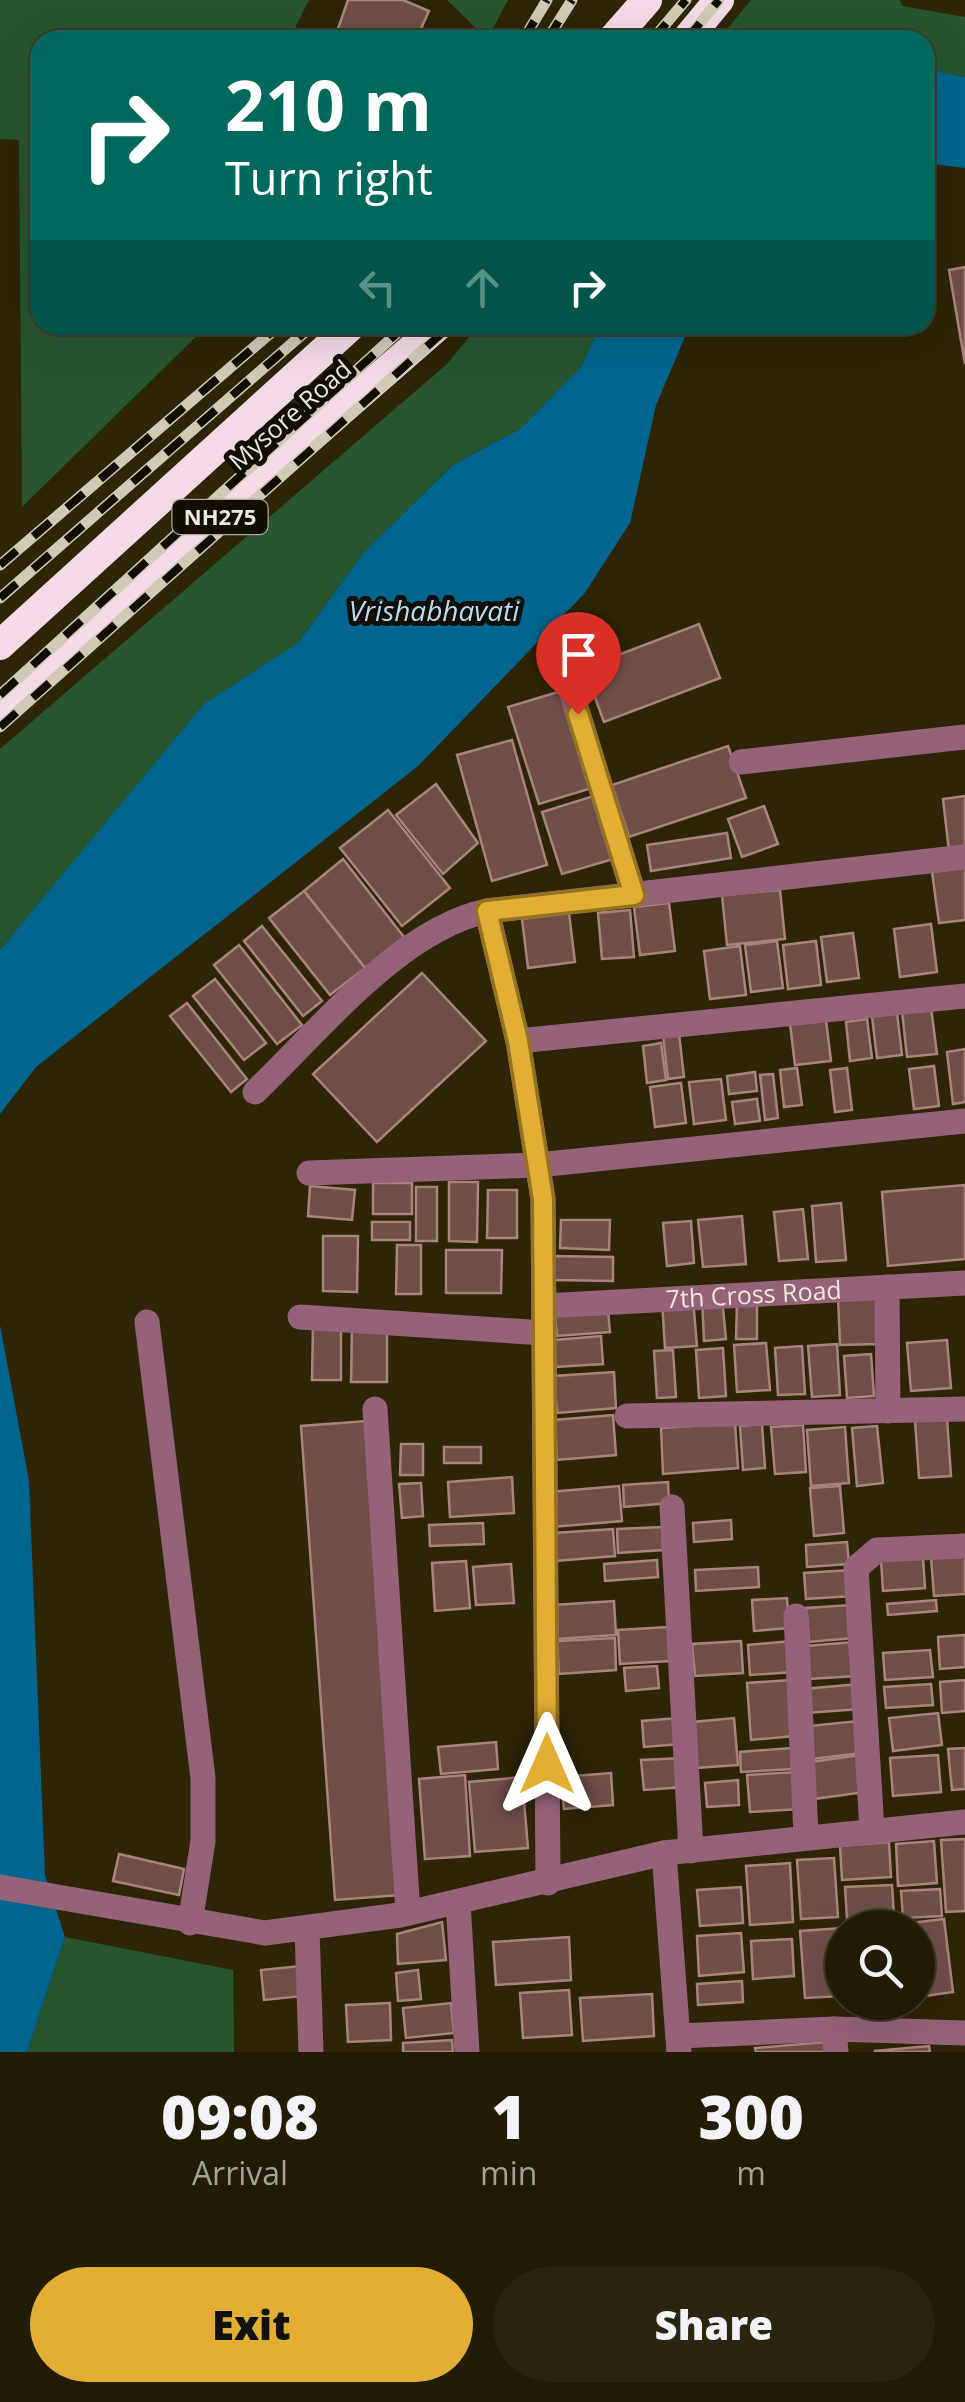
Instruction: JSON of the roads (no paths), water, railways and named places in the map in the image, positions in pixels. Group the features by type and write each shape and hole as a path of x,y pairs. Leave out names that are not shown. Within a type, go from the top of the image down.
{"highway":[{"path":"621,30 647,0"},
{"path":"694,30 718,0"},
{"name":"Mysore Road","path":"0,645 341,335"},
{"name":"Mysore Road","path":"0,708 428,335"}],"street":[{"path":"567,678 634,895"},
{"path":"741,762 965,737"},
{"path":"254,1092 403,950 458,917 965,857"},
{"path":"487,911 518,1041 543,1199 548,1883"},
{"path":"518,1041 965,996"},
{"path":"309,1173 538,1165 965,1122"},
{"name":"7th Cross Road","path":"544,1306 965,1283"},
{"path":"887,1287 888,1411"},
{"path":"300,1317 544,1334"},
{"path":"147,1322 204,1778 203,1841 190,1922"},
{"path":"375,1409 408,1913"},
{"path":"627,1416 965,1409"},
{"path":"672,1507 691,1851"},
{"path":"872,1830 856,1568 878,1550 965,1546"},
{"path":"796,1616 806,1836"},
{"path":"0,1887 265,1932 408,1913 548,1883 664,1852 965,1822"},
{"path":"664,1852 679,2044 965,2033"},
{"path":"458,1902 466,2052"},
{"path":"307,1929 310,2052"}],"water":[{"path":"935,71 965,77 965,168 935,164"},
{"name":"Vrishabhavati","path":"595,335 686,335 656,405 630,523 584,594 418,766 36,1067 0,1114 0,950 204,704 298,643 364,552 453,465 520,429 581,367"},
{"path":"0,1325 29,1481 45,1875 65,1937 27,2052 0,2052"}],"railway":[{"path":"529,30 547,0"},
{"path":"553,30 572,0"},
{"path":"660,30 686,0"},
{"path":"694,30 719,0"},
{"path":"0,565 268,335"},
{"path":"0,598 302,335"},
{"path":"0,695 395,335"},
{"path":"0,727 440,335"}]}
